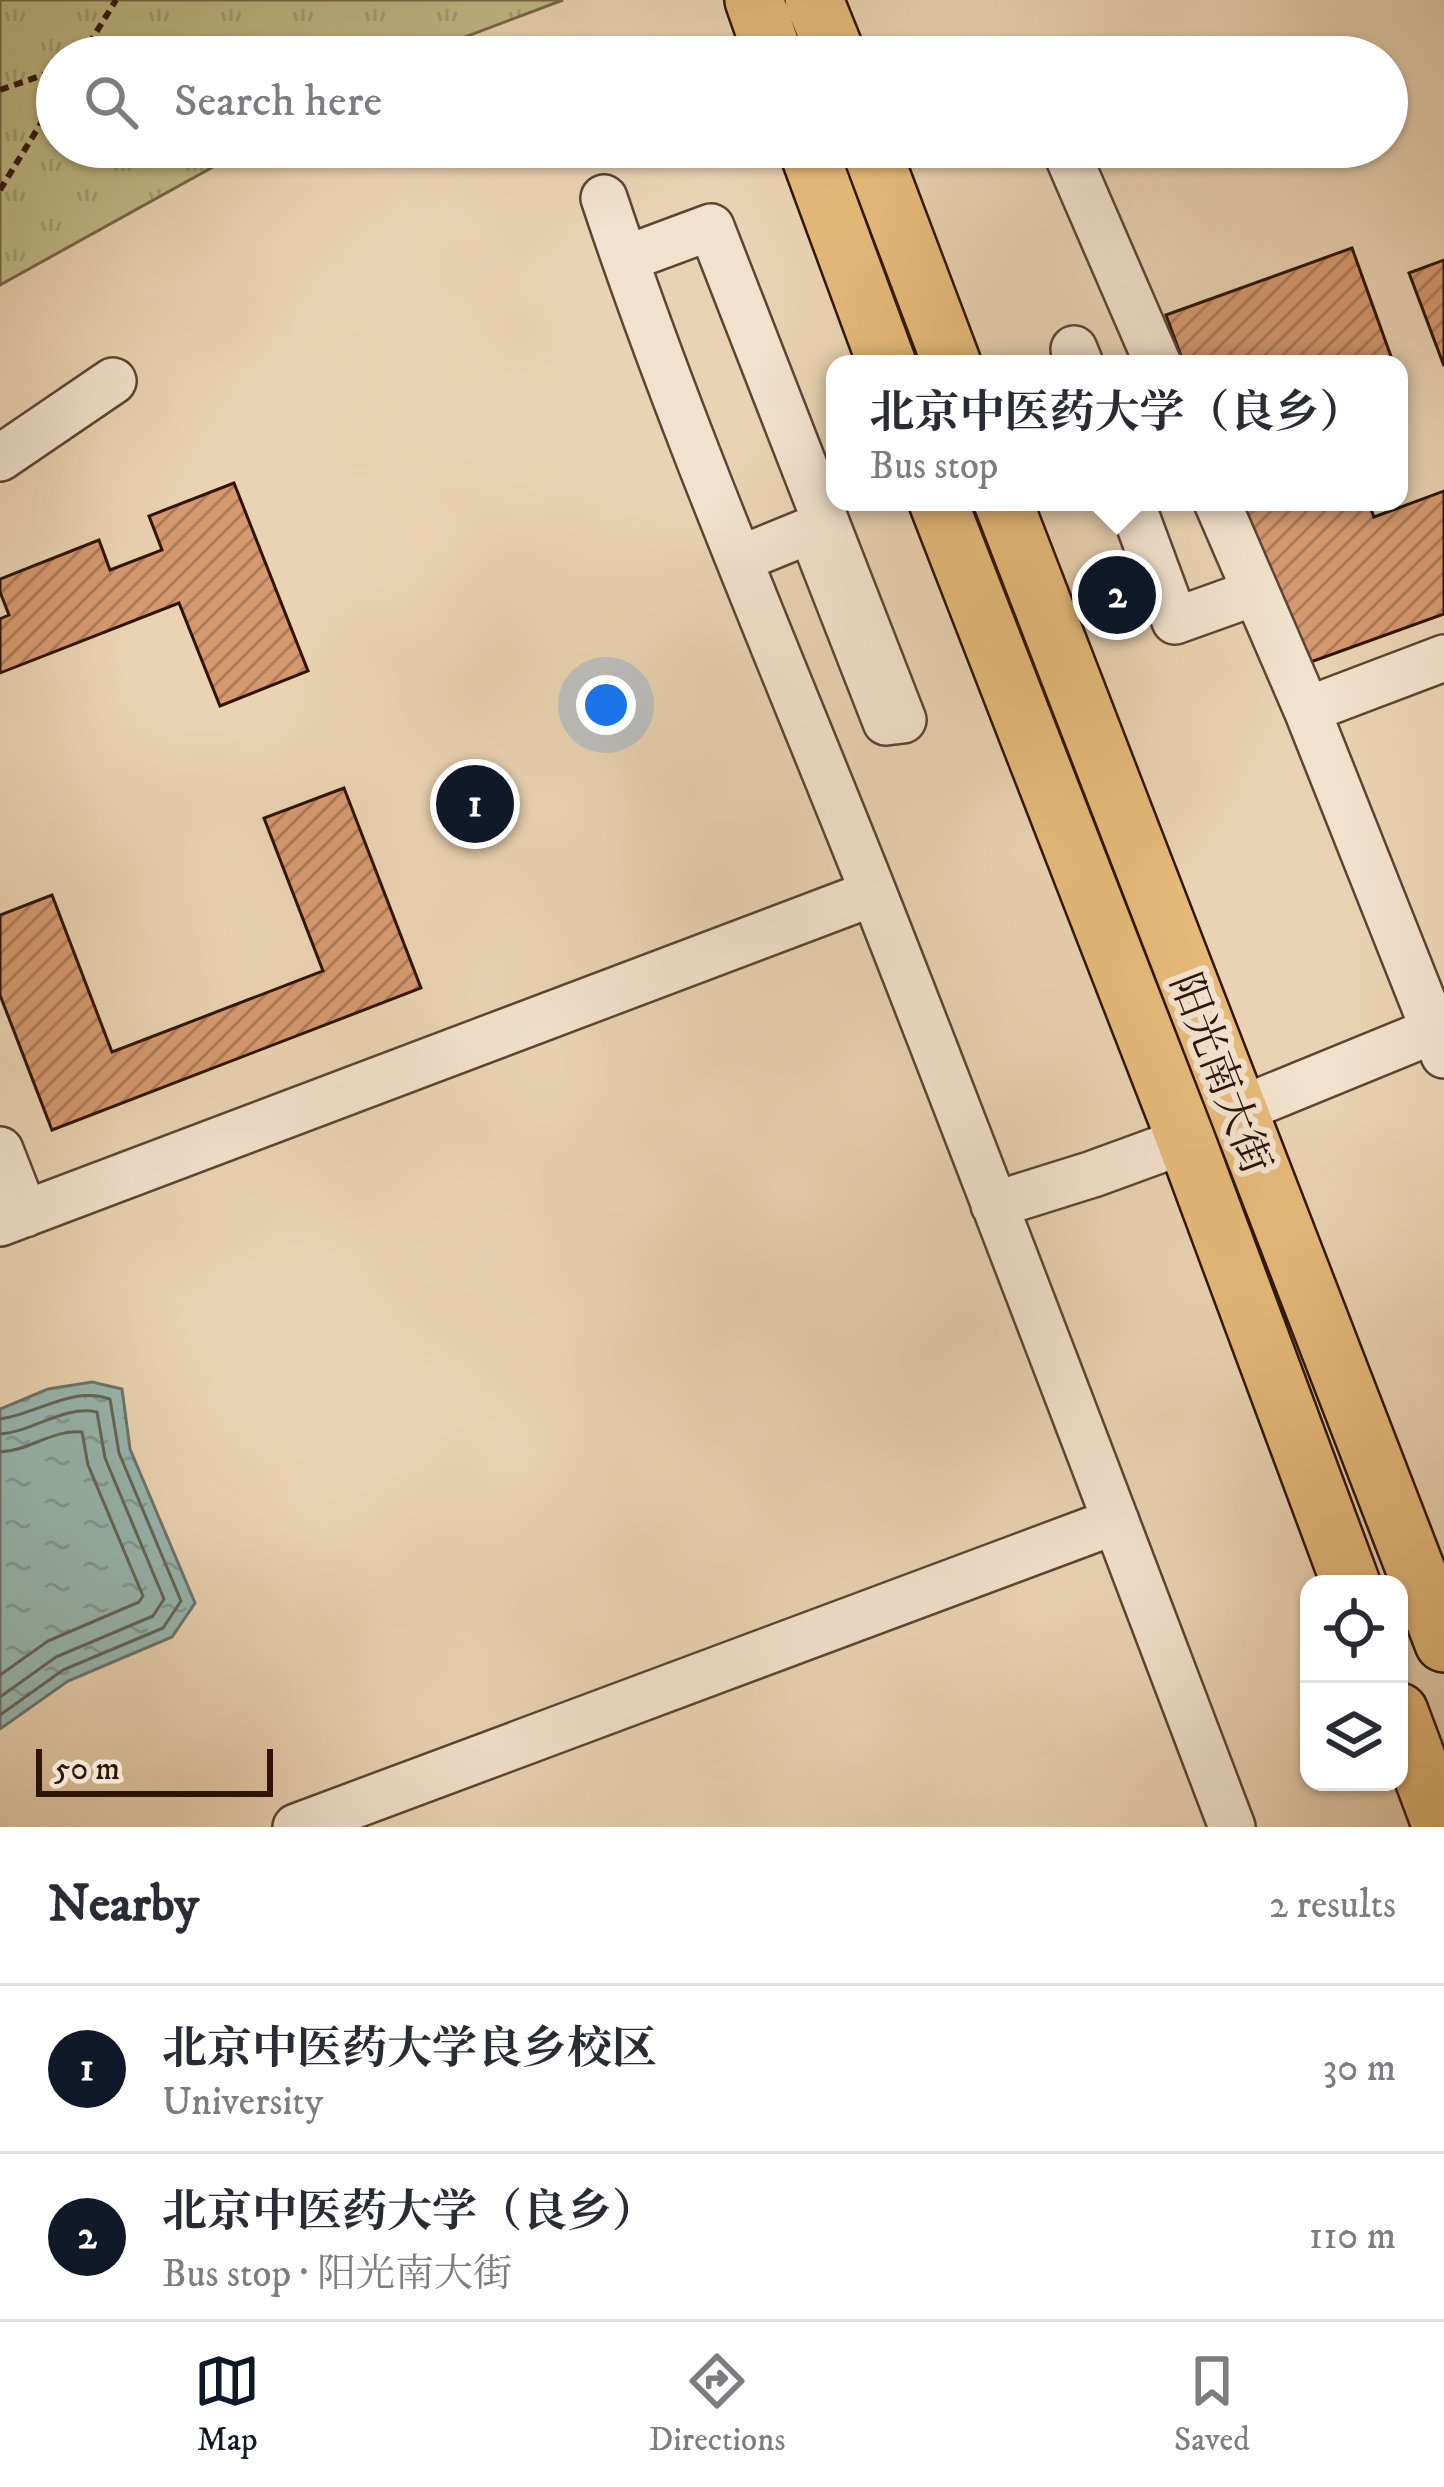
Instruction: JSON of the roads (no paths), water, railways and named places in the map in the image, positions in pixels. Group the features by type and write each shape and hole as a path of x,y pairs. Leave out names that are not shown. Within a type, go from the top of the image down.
{"main road":[{"path":"754,0 767,36"},
{"path":"814,0 828,36"},
{"path":"815,168 884,355"},
{"path":"878,168 949,355"},
{"name":"阳光南大街","path":"941,511 1186,1140 1348,1575"},
{"name":"阳光南大街","path":"1006,511 1444,1643"},
{"path":"1408,1736 1442,1827"}],"street":[{"path":"1073,168 1154,355"},
{"path":"604,198 1232,1827"},
{"path":"625,259 711,227 903,720 886,722 811,530 740,559"},
{"path":"0,458 112,381"},
{"path":"1134,511 1175,620 1256,592"},
{"path":"1221,511 1307,710 1440,1043 1237,1111"},
{"path":"1307,710 1444,658"},
{"path":"0,1150 12,1219 873,893"},
{"path":"994,1204 1186,1140"},
{"path":"296,1827 1116,1521"}],"water":[{"path":"92,1382 122,1389 130,1449 195,1603 172,1637 68,1681 0,1729 0,1409 48,1389"}],"place":[{"name":"北京中医药大学（良乡）","path":"1117,595"},
{"name":"北京中医药大学良乡校区","path":"475,804"}]}
